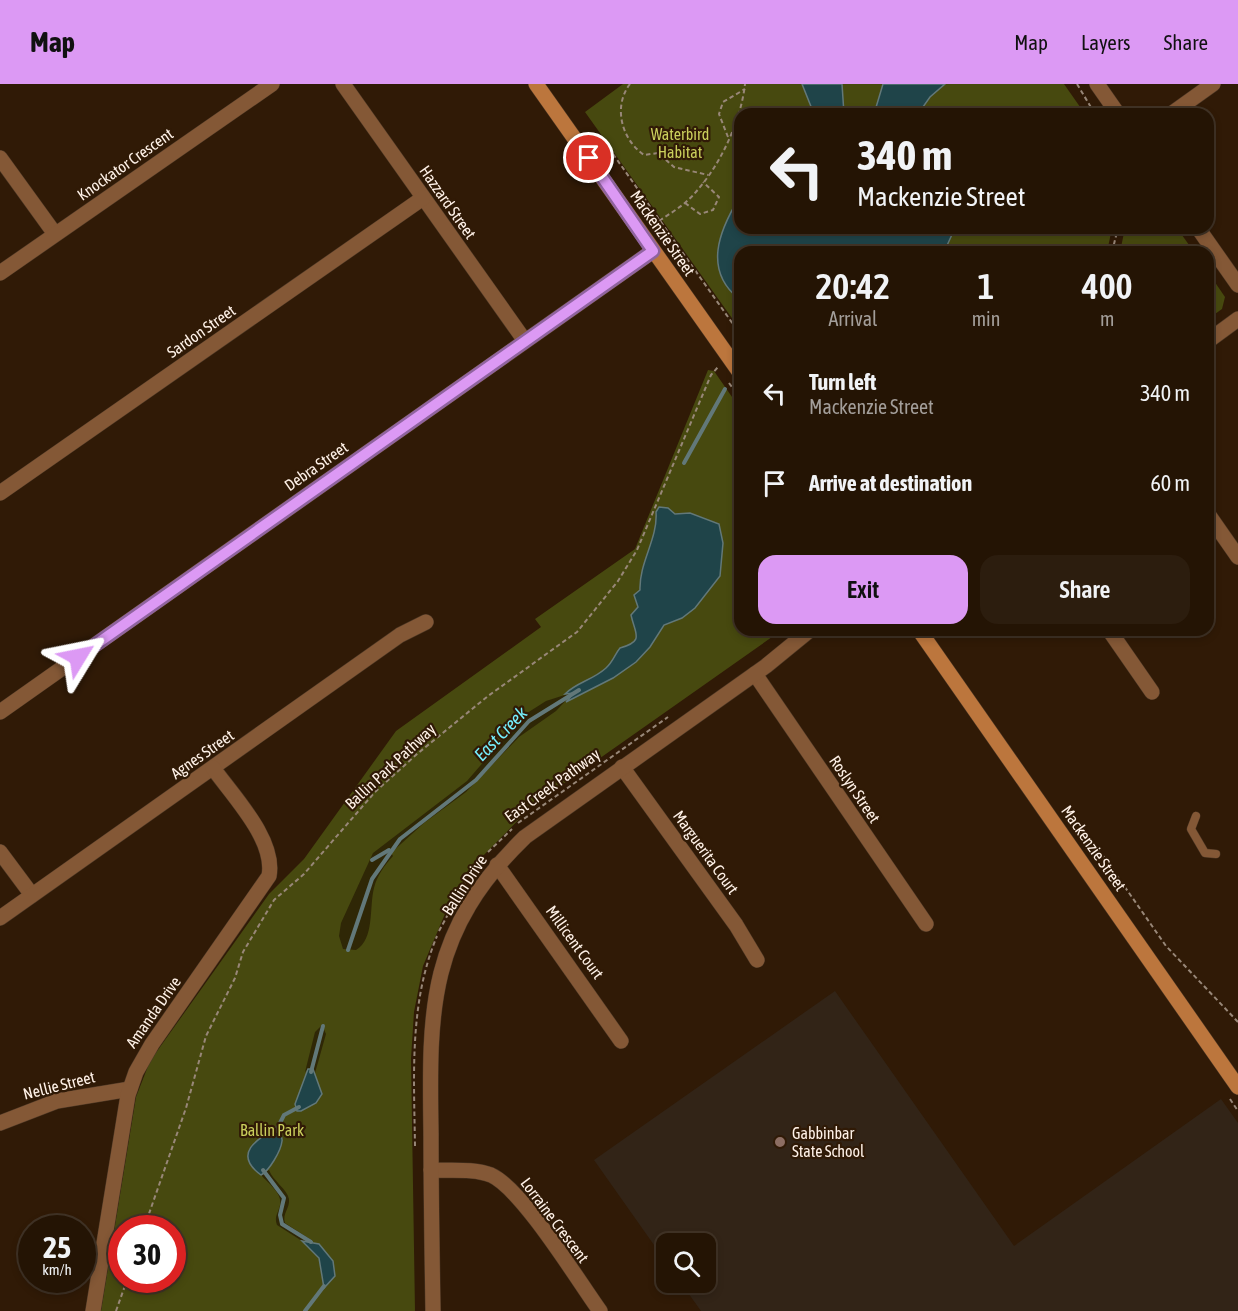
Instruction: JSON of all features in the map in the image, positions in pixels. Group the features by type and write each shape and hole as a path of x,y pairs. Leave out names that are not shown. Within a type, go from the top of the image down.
{"main road":[{"name":"Mackenzie Street","path":"536,84 734,366"},
{"name":"Mackenzie Street","path":"923,636 1238,1087"}],"street":[{"name":"Knockator Crescent","path":"0,273 272,84"},
{"name":"Hazzard Street","path":"343,84 525,341"},
{"path":"1097,84 1114,108"},
{"path":"1179,108 1213,84"},
{"path":"0,158 55,234"},
{"name":"Sardon Street","path":"0,494 423,198"},
{"name":"Debra Street","path":"0,712 653,251"},
{"path":"1214,251 1238,285"},
{"path":"1214,337 1238,319"},
{"path":"1214,523 1238,557"},
{"name":"Agnes Street","path":"0,918 400,635 426,622"},
{"name":"Ballin Drive","path":"433,1311 430,1036 435,993 456,930 478,891 497,865 543,822 755,674 802,636"},
{"path":"1113,636 1152,692"},
{"name":"Roslyn Street","path":"755,674 926,924"},
{"name":"Marguerita Court","path":"622,767 736,926 757,960"},
{"name":"Amanda Drive","path":"93,1311 130,1089 143,1057 269,876 271,861 265,842 213,768"},
{"path":"0,852 32,896"},
{"name":"Millicent Court","path":"497,865 621,1041"},
{"name":"Nellie Street","path":"0,1123 57,1101 130,1089"},
{"name":"Lorraine Crescent","path":"431,1170 489,1174 504,1183 522,1201 600,1311"}],"lane":[{"path":"1196,816 1191,829 1195,838 1205,853 1216,854"}],"path":[{"path":"630,84 622,94 620,112 622,123 638,151 644,155 658,153 674,167 708,175"},
{"path":"739,108 745,84"},
{"path":"1077,84 1091,108"},
{"path":"729,138 719,114 723,102 745,90"},
{"path":"660,220 684,203 703,183 729,138 734,123"},
{"path":"613,154 734,325"},
{"path":"684,203 700,214 713,210 719,197 703,183"},
{"name":"Ballin Park Pathway","path":"149,1215 186,1108 206,1036 231,987 243,952 274,900 304,874 375,792 417,754 488,696 577,632 618,581 637,550 711,375 718,367"},
{"name":"East Creek Pathway","path":"416,1152 416,1012 433,945 453,903 480,862 514,826 672,714"},
{"path":"1076,829 1104,857 1166,946 1238,1022"},
{"path":"116,1311 122,1293"}],"shaded area":[{"name":"Gabbinbar State School","path":"835,991 1014,1246 1221,1099 1238,1123 1238,1311 701,1311 688,1293 716,1293 716,1233 656,1233 656,1248 594,1160"}],"green space":[{"name":"Waterbird Habitat","path":"623,84 1064,84 1081,108 734,108 734,234 1111,234 1108,246 734,246 734,321 585,112"},
{"path":"1124,234 1181,234 1190,246 1121,246"},
{"path":"1214,281 1225,297 1222,309 1214,315"},
{"name":"Ballin Park","path":"708,370 714,371 734,400 734,636 773,636 532,806 478,861 450,902 423,966 414,1012 411,1059 415,1311 101,1311 108,1268 108,1293 186,1293 186,1215 117,1215 136,1097 150,1061 269,894 304,859 396,731 541,627 535,619 635,549"}],"sand":[{"path":"574,692 556,711 519,737 466,792 424,823 391,853 393,856 381,871 374,888 369,931 366,938 356,950 343,949 339,936 341,923 373,853 467,781 524,715 546,701"},
{"path":"322,1025 326,1034 315,1073 313,1069 305,1072 315,1032"},
{"path":"269,1170 289,1199 284,1216 285,1223 313,1241 302,1241 277,1225 279,1197 261,1175"}],"water":[{"path":"802,84 842,84 844,108 812,108"},
{"path":"883,84 945,84 930,97 922,108 876,108"},
{"path":"734,207 734,234 952,234 947,246 734,246 734,294 721,276 718,263 721,237"},
{"path":"659,507 668,508 675,514 690,513 719,524 723,543 720,576 695,608 682,618 664,625 650,647 636,662 613,678 566,702 574,693 565,694 601,672 620,648 633,643 636,639 631,615 638,607 634,595 640,590 642,570"},
{"path":"308,1069 313,1069 322,1094 316,1103 297,1111 295,1104"},
{"path":"277,1127 282,1137 281,1145 271,1165 261,1175 248,1160 248,1154 256,1142"},
{"path":"302,1241 319,1244 333,1261 335,1276 324,1288 319,1258"}],"waterway":[{"name":"East Creek","path":"684,463 725,389"},
{"name":"East Creek","path":"348,950 372,879 400,839 476,780 529,721 579,690"},
{"path":"372,860 389,850"},
{"name":"East Creek","path":"311,1072 323,1026"},
{"name":"East Creek","path":"276,1131 284,1115 299,1107"},
{"name":"East Creek","path":"263,1170 284,1198 280,1215 282,1224 311,1242"},
{"name":"East Creek","path":"305,1311 324,1286"}],"place":[{"name":"Gabbinbar State School","path":"780,1142"}],"route":[{"path":"78,657 653,251 589,158"}]}
